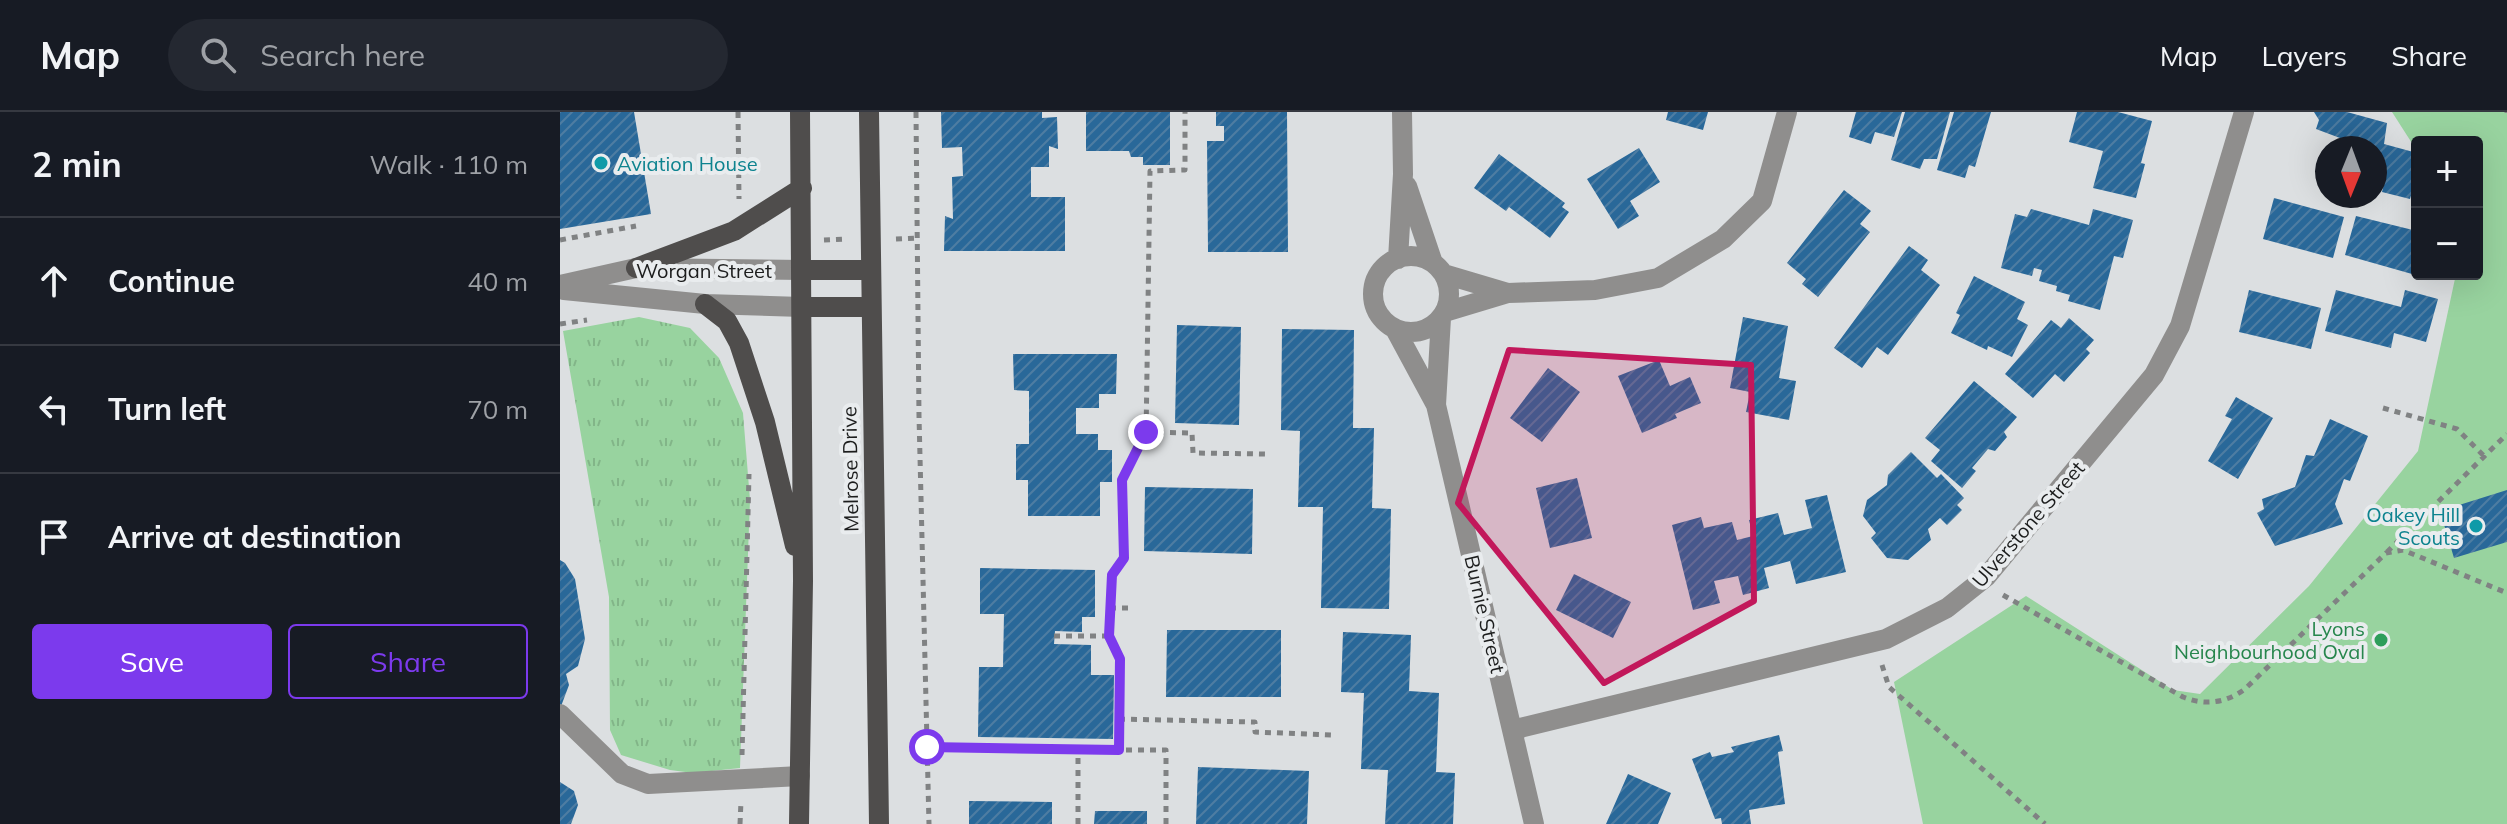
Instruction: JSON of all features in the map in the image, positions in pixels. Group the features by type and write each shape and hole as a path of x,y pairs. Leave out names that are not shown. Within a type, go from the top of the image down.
{"main road":[{"path":"799,824 803,581 800,112"},
{"name":"Melrose Drive","path":"869,112 879,824"},
{"path":"636,268 734,231 802,188"},
{"path":"803,270 870,270"},
{"path":"705,304 727,321 739,343 765,422 803,581"},
{"path":"802,307 871,307"}],"street":[{"path":"1398,259 1403,174 1402,112"},
{"path":"1443,315 1508,293 1595,290 1658,278 1723,239 1762,201 1787,112"},
{"name":"Ulverstone Street","path":"1512,730 1886,639 1947,608 1986,577 2154,375 2180,326 2244,112"},
{"path":"1403,174 1438,269 1448,286 1449,299 1443,315 1432,326 1420,331 1395,329 1384,321 1377,310 1374,287 1383,269 1398,259 1410,256 1438,269 1508,293"},
{"name":"Worgan Street","path":"560,288 636,268 803,270"},
{"name":"Worgan Street","path":"560,288 705,304 802,307"},
{"name":"Burnie Street","path":"1436,405 1443,315"},
{"name":"Burnie Street","path":"1395,329 1436,405 1534,824"},
{"path":"560,714 622,774 648,784 800,776"}],"path":[{"path":"916,112 919,416 929,824"},
{"path":"1119,750 1120,659 1109,636 1110,608 1112,575 1124,558 1122,480 1146,432 1150,171 1185,170 1185,112"},
{"path":"560,240 636,226"},
{"path":"802,240 918,238"},
{"path":"2383,408 2457,429 2484,456"},
{"path":"1146,432 1192,433 1193,453 1266,454"},
{"path":"1996,589 2183,697 2211,703 2229,699 2245,689 2507,434"},
{"path":"740,824 749,470"},
{"path":"2386,553 2403,550 2507,593"},
{"path":"1110,608 1129,608"},
{"path":"1054,636 1109,636"},
{"path":"1881,660 1889,687 2045,824"},
{"path":"1119,719 1255,722 1255,732 1331,735"},
{"path":"927,747 1166,750 1166,824"},
{"path":"1078,749 1078,824"}],"highlighted area":[{"path":"1509,350 1751,365 1754,601 1604,683 1458,503"}],"green space":[{"name":"Lyons Neighbourhood Oval","path":"2392,112 2507,112 2507,824 1923,824 1894,682 2026,596 2173,690 2200,694 2309,586 2418,451 2455,280 2483,280 2483,136 2411,136 2411,142"},
{"path":"639,317 690,328 719,358 743,413 750,500 740,768 693,773 670,770 621,755 610,730 609,597 563,331"}],"building":[{"name":"Aviation House","path":"560,112 634,112 651,214 560,229"},
{"path":"941,112 1042,112 1042,118 1057,117 1058,149 1049,146 1049,167 1031,167 1031,197 1065,197 1065,251 944,251 945,216 953,219 952,177 963,176 962,147 942,148"},
{"path":"1086,112 1170,112 1170,165 1143,165 1143,157 1131,157 1129,151 1086,151"},
{"path":"1216,112 1287,112 1288,252 1208,252 1207,141 1224,141 1224,126 1216,126"},
{"path":"1668,112 1708,112 1703,130 1666,120"},
{"path":"1856,112 1902,112 1894,137 1875,132 1871,144 1849,137"},
{"path":"1905,112 1950,112 1937,159 1924,159 1920,169 1891,160"},
{"path":"1954,112 1991,112 1975,167 1969,165 1965,178 1937,170"},
{"path":"2077,112 2118,112 2152,121 2136,198 2093,188 2103,151 2069,142"},
{"path":"2314,112 2347,112 2387,123 2385,136 2335,136 2316,129 2319,120"},
{"path":"2387,145 2411,151 2410,199 2387,193"},
{"path":"1639,148 1660,182 1630,201 1639,216 1618,229 1587,179"},
{"path":"1499,154 1565,203 1562,207 1569,212 1550,238 1509,207 1506,211 1474,188"},
{"path":"1844,190 1871,211 1860,224 1870,232 1818,297 1802,284 1806,279 1787,263"},
{"path":"2274,198 2344,217 2333,258 2263,239"},
{"path":"2031,209 2089,225 2093,209 2133,220 2123,258 2114,256 2100,310 2068,301 2070,295 2056,291 2057,286 2039,281 2042,270 2034,268 2032,276 2001,268 2015,214 2027,217"},
{"path":"2356,216 2411,230 2411,274 2345,255"},
{"path":"1909,246 1928,260 1921,270 1940,285 1888,355 1877,347 1862,368 1834,348"},
{"path":"1974,276 2025,302 2017,319 2028,325 2012,357 1988,346 1987,350 1951,333 1960,315 1956,313"},
{"path":"2249,290 2321,308 2311,349 2239,332"},
{"path":"2336,290 2401,307 2405,290 2438,299 2426,342 2394,333 2391,348 2325,331"},
{"path":"1743,317 1788,326 1779,378 1796,381 1789,420 1746,412 1750,392 1730,388"},
{"path":"2069,318 2094,340 2086,349 2090,353 2064,382 2055,374 2033,398 2005,374 2051,320 2061,328"},
{"path":"1177,325 1241,327 1239,425 1175,423"},
{"path":"1282,329 1354,330 1353,428 1374,428 1372,508 1391,509 1389,609 1321,608 1323,507 1298,507 1300,431 1281,430"},
{"path":"1013,354 1117,354 1116,394 1099,394 1099,408 1076,408 1076,434 1098,434 1098,450 1112,450 1112,482 1100,482 1100,516 1028,516 1028,480 1016,480 1016,444 1029,444 1029,391 1014,390"},
{"path":"1659,360 1670,386 1690,377 1701,403 1675,414 1677,418 1642,433 1618,376"},
{"path":"1548,368 1580,392 1542,442 1510,418"},
{"path":"1974,381 2017,417 2004,432 2007,437 1995,451 1988,449 1972,468 1976,471 1962,488 1931,461 1940,450 1925,438"},
{"path":"2236,397 2273,418 2238,479 2208,461 2232,419 2225,416"},
{"path":"2330,419 2368,436 2350,481 2344,479 2335,504 2343,524 2275,546 2257,513 2264,509 2262,499 2295,487 2306,455 2314,456"},
{"path":"1911,452 1937,478 1941,474 1964,498 1957,505 1962,510 1947,525 1940,518 1928,529 1931,540 1908,560 1887,558 1871,538 1876,533 1863,516 1867,500 1887,485 1888,475"},
{"path":"1577,478 1592,538 1550,548 1536,488"},
{"path":"1145,487 1253,489 1252,554 1144,551"},
{"name":"Oakey Hill Scouts","path":"2507,490 2507,542 2454,558 2440,511"},
{"path":"1827,495 1846,572 1796,584 1790,561 1764,568 1769,588 1743,595 1738,576 1714,581 1720,603 1693,610 1672,525 1701,517 1704,528 1732,522 1737,540 1753,536 1749,520 1778,513 1784,535 1812,528 1805,500"},
{"path":"560,560 575,579 585,639 578,666 566,674 569,685 560,709"},
{"path":"980,568 1095,570 1095,617 1082,617 1082,632 1055,631 1054,644 1091,645 1091,675 1114,675 1113,739 978,737 979,667 1003,667 1004,614 980,614"},
{"path":"1574,574 1631,602 1613,638 1556,610"},
{"path":"1167,630 1281,630 1281,697 1166,697"},
{"path":"1343,632 1411,635 1409,691 1439,693 1436,772 1455,773 1453,824 1385,824 1388,770 1361,769 1364,693 1341,692"},
{"path":"1779,735 1783,751 1778,752 1785,804 1749,810 1751,824 1722,824 1721,818 1715,819 1692,759 1710,752 1712,757 1734,752 1731,747"},
{"path":"1198,767 1309,771 1307,824 1196,824"},
{"path":"1628,774 1671,793 1658,824 1606,824"},
{"path":"560,782 574,791 578,805 571,824 560,824"},
{"path":"969,801 1052,802 1052,824 969,824"},
{"path":"1095,811 1147,811 1147,824 1094,824"}],"place":[{"name":"Aviation House","path":"601,163"},
{"name":"Oakey Hill Scouts","path":"2476,526"},
{"name":"Lyons Neighbourhood Oval","path":"2381,640"}],"route":[{"path":"927,747 1119,750 1120,659 1109,636 1112,575 1124,558 1122,480 1146,432"}]}
